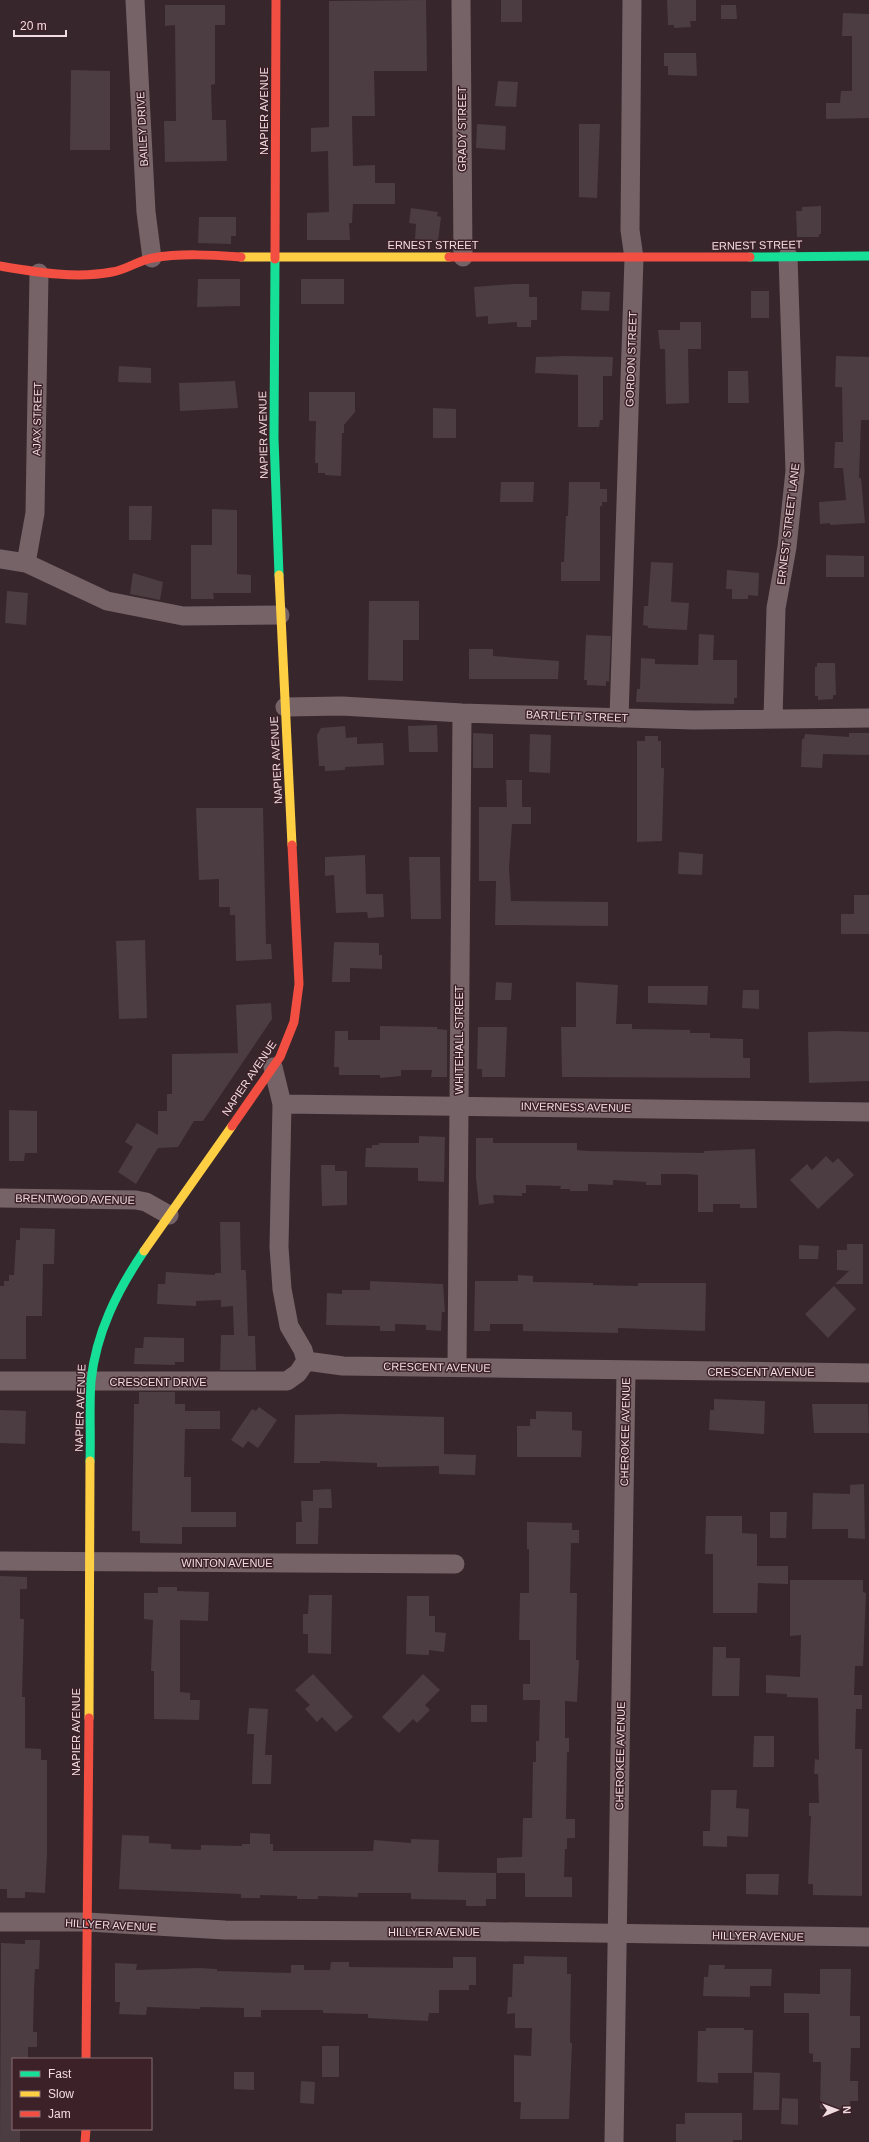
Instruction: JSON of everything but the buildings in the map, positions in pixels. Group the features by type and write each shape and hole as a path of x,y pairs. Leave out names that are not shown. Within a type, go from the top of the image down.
{"street":[{"name":"BAILEY DRIVE","path":"135,0 146,212 152,258"},
{"name":"NAPIER AVENUE","path":"86,2058 91,1382 94,1354 103,1323 112,1302 134,1266 273,1067 290,1036 298,1003 280,615 274,438 276,0"},
{"name":"GRADY STREET","path":"461,0 463,257"},
{"name":"GORDON STREET","path":"619,718 634,258 630,230 632,0"},
{"name":"ERNEST STREET","path":"0,266 39,273 88,274 113,272 152,258 205,255 276,258 598,256 634,258 869,256"},
{"name":"ERNEST STREET LANE","path":"773,720 776,608 787,547 796,471 788,256"},
{"name":"AJAX STREET","path":"26,563 34,513 39,273"},
{"path":"0,559 26,563 107,601 183,616 280,615"},
{"name":"BARTLETT STREET","path":"284,707 342,706 462,713 694,720 869,718"},
{"name":"WHITEHALL STREET","path":"457,1367 462,713"},
{"path":"273,1067 282,1104 279,1247 282,1289 289,1326 303,1350 306,1361"},
{"name":"INVERNESS AVENUE","path":"282,1104 869,1112"},
{"name":"BRENTWOOD AVENUE","path":"0,1198 136,1200 146,1202 169,1215"},
{"name":"CRESCENT AVENUE","path":"306,1361 343,1366 626,1371 869,1372"},
{"name":"CRESCENT DRIVE","path":"0,1381 287,1381 298,1373 306,1361"},
{"name":"CHEROKEE AVENUE","path":"614,2142 626,1371"},
{"name":"WINTON AVENUE","path":"0,1561 89,1563 455,1564"},
{"name":"HILLYER AVENUE","path":"0,1922 86,1922 225,1930 447,1931 869,1937"},
{"path":"86,2130 86,2142"}],"traffic: fast":[{"path":"750,257 869,256"},
{"path":"275,259 274,438 279,575"},
{"path":"90,1461 91,1381 98,1346 109,1313 125,1281 144,1251"}],"traffic: slow":[{"path":"241,257 449,257"},
{"path":"279,575 292,845"},
{"path":"144,1251 232,1126"},
{"path":"89,1718 90,1461"}],"traffic: jam":[{"path":"275,259 276,0"},
{"path":"0,266 56,274 84,275 117,271 148,259 164,256 197,255 241,257"},
{"path":"449,257 750,257"},
{"path":"232,1126 280,1057 294,1022 299,984 292,845"},
{"path":"86,2058 89,1718"},
{"path":"85,2142 86,2130"}]}
